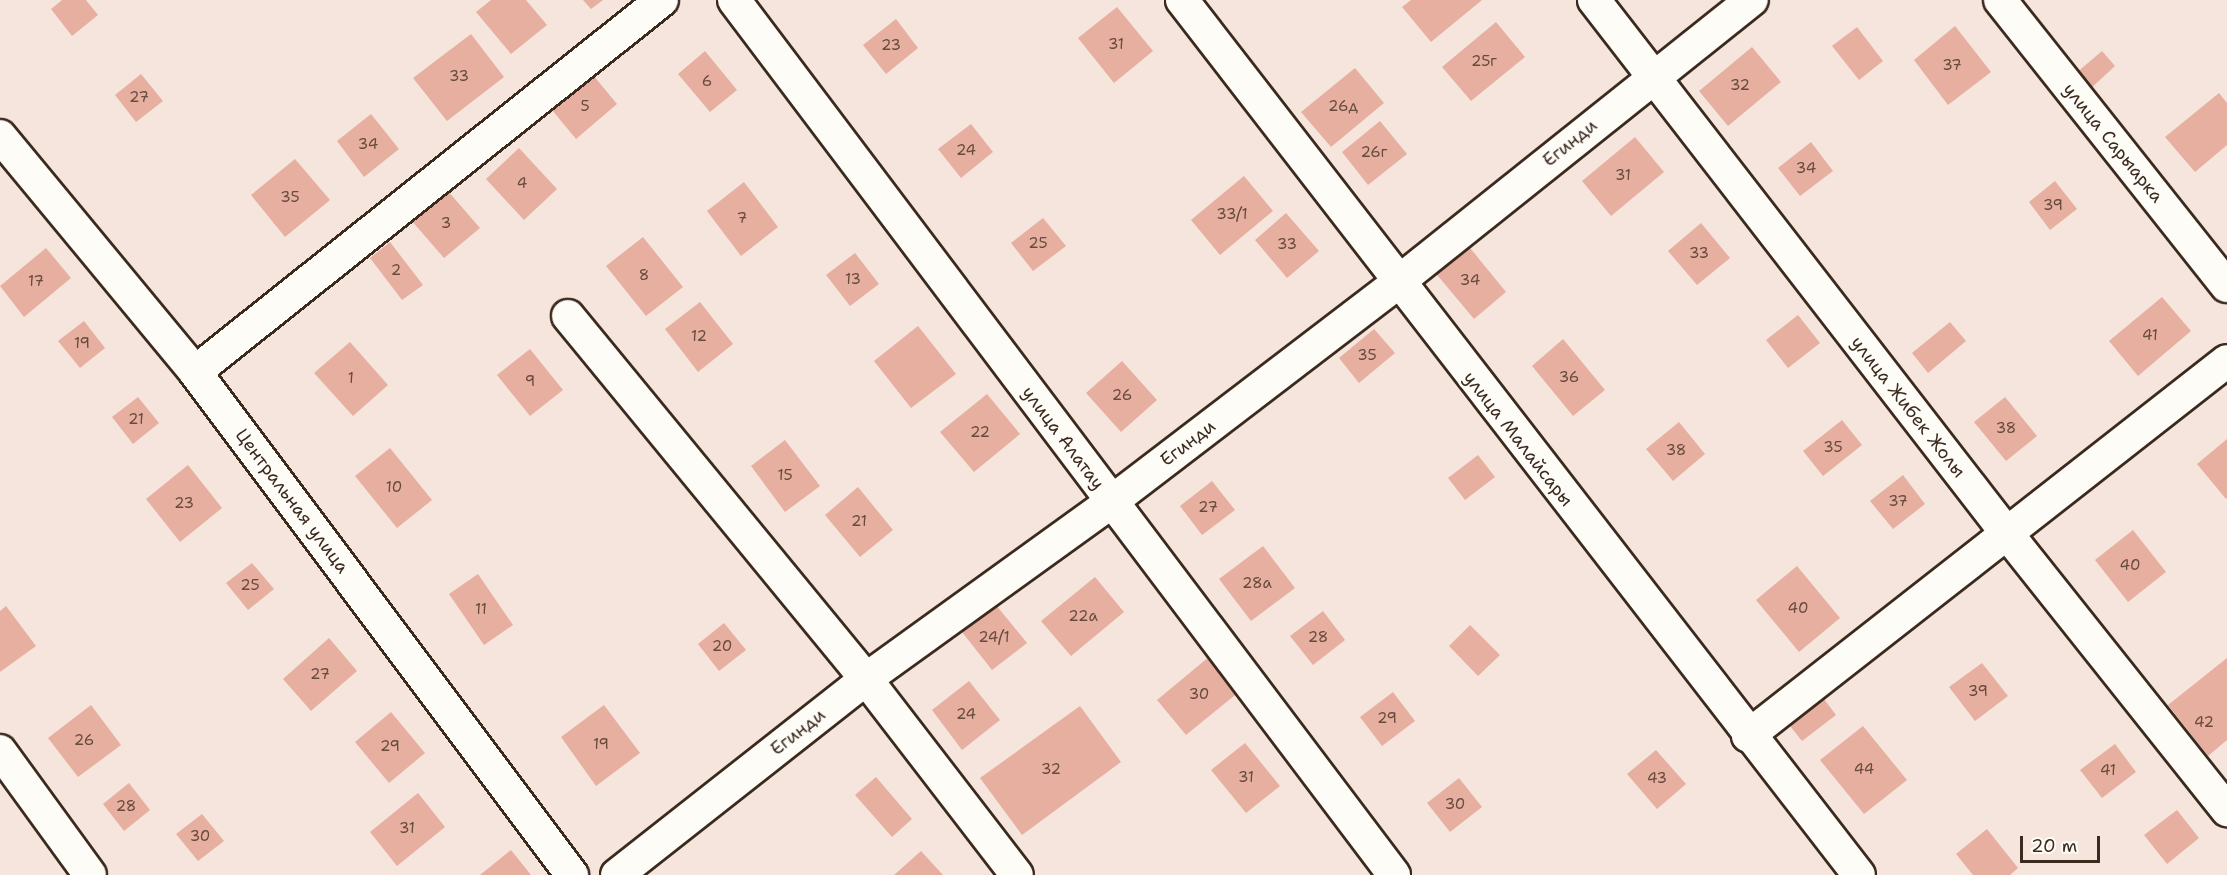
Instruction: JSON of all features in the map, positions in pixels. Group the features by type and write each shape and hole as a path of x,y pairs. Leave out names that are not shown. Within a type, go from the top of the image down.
{"street":[{"path":"195,372 662,0"},
{"name":"улица Алатау","path":"734,0 1394,875"},
{"name":"улица Малайсары","path":"1182,0 1397,284 1748,736 1859,875"},
{"name":"улица Жибек Жолы","path":"1594,0 2005,531 2227,810"},
{"name":"Егинди","path":"617,875 866,679 1111,502 1397,284 1653,76 1752,0"},
{"name":"улица Сарыарка","path":"2000,0 2227,286"},
{"name":"Центральная улица","path":"0,136 195,372 572,875"},
{"path":"568,316 866,679 1017,875"},
{"path":"1748,736 2005,531 2109,457 2227,361"},
{"path":"0,751 90,875"}],"building":[{"path":"62,0 86,0 98,15 72,36 51,9"},
{"path":"491,0 526,0 547,25 511,54 476,12"},
{"path":"583,0 603,0 591,9"},
{"path":"1411,0 1482,0 1431,42 1402,7"},
{"path":"1117,7 1153,51 1114,83 1078,38"},
{"path":"896,19 918,48 886,74 863,45"},
{"path":"1496,22 1525,57 1471,101 1442,67"},
{"path":"1955,26 1991,72 1948,105 1914,60"},
{"path":"1857,27 1883,61 1859,80 1832,46"},
{"path":"471,34 504,77 447,121 413,78"},
{"path":"1752,47 1781,82 1728,126 1699,91"},
{"path":"705,51 737,90 710,112 678,74"},
{"path":"2102,51 2115,66 2089,90 2075,74"},
{"path":"1355,68 1384,103 1331,147 1301,112"},
{"path":"141,74 163,101 136,122 115,95"},
{"path":"593,75 617,104 576,139 552,110"},
{"path":"2219,93 2227,103 2227,145 2195,172 2165,137"},
{"path":"371,114 399,149 364,177 337,141"},
{"path":"1380,121 1407,154 1368,185 1342,152"},
{"path":"971,124 993,152 961,178 938,149"},
{"path":"1635,137 1664,172 1611,216 1582,181"},
{"path":"1811,142 1833,171 1800,196 1778,168"},
{"path":"519,148 557,189 524,220 486,179"},
{"path":"295,159 330,200 285,237 251,195"},
{"path":"1244,176 1273,211 1220,255 1191,220"},
{"path":"2055,181 2077,209 2050,230 2029,202"},
{"path":"744,182 778,227 741,256 707,211"},
{"path":"447,190 480,228 444,258 411,220"},
{"path":"1286,213 1319,251 1287,278 1255,240"},
{"path":"1043,218 1066,246 1033,271 1011,243"},
{"path":"1701,223 1730,258 1697,285 1668,251"},
{"path":"643,237 683,287 646,316 606,266"},
{"path":"390,242 423,285 402,300 370,258"},
{"path":"1466,243 1506,292 1474,319 1433,270"},
{"path":"46,248 71,278 24,317 0,286"},
{"path":"855,253 879,284 850,306 826,275"},
{"path":"2162,297 2191,331 2138,376 2109,341"},
{"path":"700,302 733,344 698,372 665,329"},
{"path":"1798,315 1820,343 1788,368 1766,340"},
{"path":"84,321 105,348 80,368 58,341"},
{"path":"1950,322 1966,341 1928,373 1912,353"},
{"path":"918,326 956,374 911,408 874,361"},
{"path":"1374,329 1395,353 1359,383 1339,358"},
{"path":"1563,339 1605,390 1573,416 1532,366"},
{"path":"350,342 388,385 353,416 314,373"},
{"path":"530,349 563,390 530,416 497,375"},
{"path":"1122,361 1157,400 1121,432 1086,393"},
{"path":"987,394 1020,434 974,472 940,432"},
{"path":"138,397 159,423 133,444 112,417"},
{"path":"2005,397 2037,436 2006,461 1974,422"},
{"path":"1842,420 1862,445 1823,476 1803,451"},
{"path":"1679,422 1705,454 1673,481 1646,449"},
{"path":"2227,439 2227,498 2226,499 2197,464"},
{"path":"785,440 820,486 785,512 751,466"},
{"path":"390,448 432,500 397,528 355,476"},
{"path":"1478,455 1495,477 1465,500 1448,478"},
{"path":"188,465 222,508 180,542 146,499"},
{"path":"1903,475 1925,504 1893,529 1870,501"},
{"path":"1212,481 1235,510 1202,535 1180,506"},
{"path":"858,487 893,530 860,557 825,515"},
{"path":"2133,530 2166,572 2128,602 2095,560"},
{"path":"1263,546 1295,588 1251,621 1219,579"},
{"path":"252,563 274,589 248,610 226,583"},
{"path":"1797,566 1840,618 1799,652 1756,600"},
{"path":"478,574 513,625 484,645 449,594"},
{"path":"1095,577 1124,612 1071,656 1041,621"},
{"path":"996,605 1027,643 992,670 962,632"},
{"path":"6,606 36,646 0,672 0,611"},
{"path":"1323,611 1345,640 1313,665 1290,636"},
{"path":"724,623 746,650 719,671 698,644"},
{"path":"1470,625 1500,655 1478,676 1449,646"},
{"path":"329,638 357,671 311,711 283,679"},
{"path":"1210,656 1240,691 1186,735 1157,700"},
{"path":"2227,658 2227,740 2208,756 2168,705"},
{"path":"1982,663 2008,696 1975,721 1949,687"},
{"path":"969,681 1000,720 962,750 932,710"},
{"path":"1818,691 1836,715 1802,741 1783,717"},
{"path":"1393,692 1415,721 1382,746 1360,717"},
{"path":"91,705 121,745 78,777 48,738"},
{"path":"604,705 640,753 596,786 561,737"},
{"path":"1080,706 1121,762 1022,835 980,778"},
{"path":"391,712 425,753 389,783 355,742"},
{"path":"1863,726 1907,780 1864,814 1820,760"},
{"path":"1245,743 1280,786 1246,813 1211,770"},
{"path":"2115,744 2136,772 2102,798 2080,770"},
{"path":"1656,750 1686,784 1657,809 1627,774"},
{"path":"876,777 912,819 892,837 855,795"},
{"path":"1459,778 1482,807 1450,832 1427,803"},
{"path":"129,783 150,810 124,831 103,804"},
{"path":"418,793 445,827 397,866 370,832"},
{"path":"2177,810 2199,838 2167,864 2144,835"},
{"path":"202,814 224,841 198,861 176,834"},
{"path":"1987,829 2018,868 2010,875 1973,875 1956,854"},
{"path":"511,850 531,875 480,875"},
{"path":"921,851 943,875 894,875"}]}
